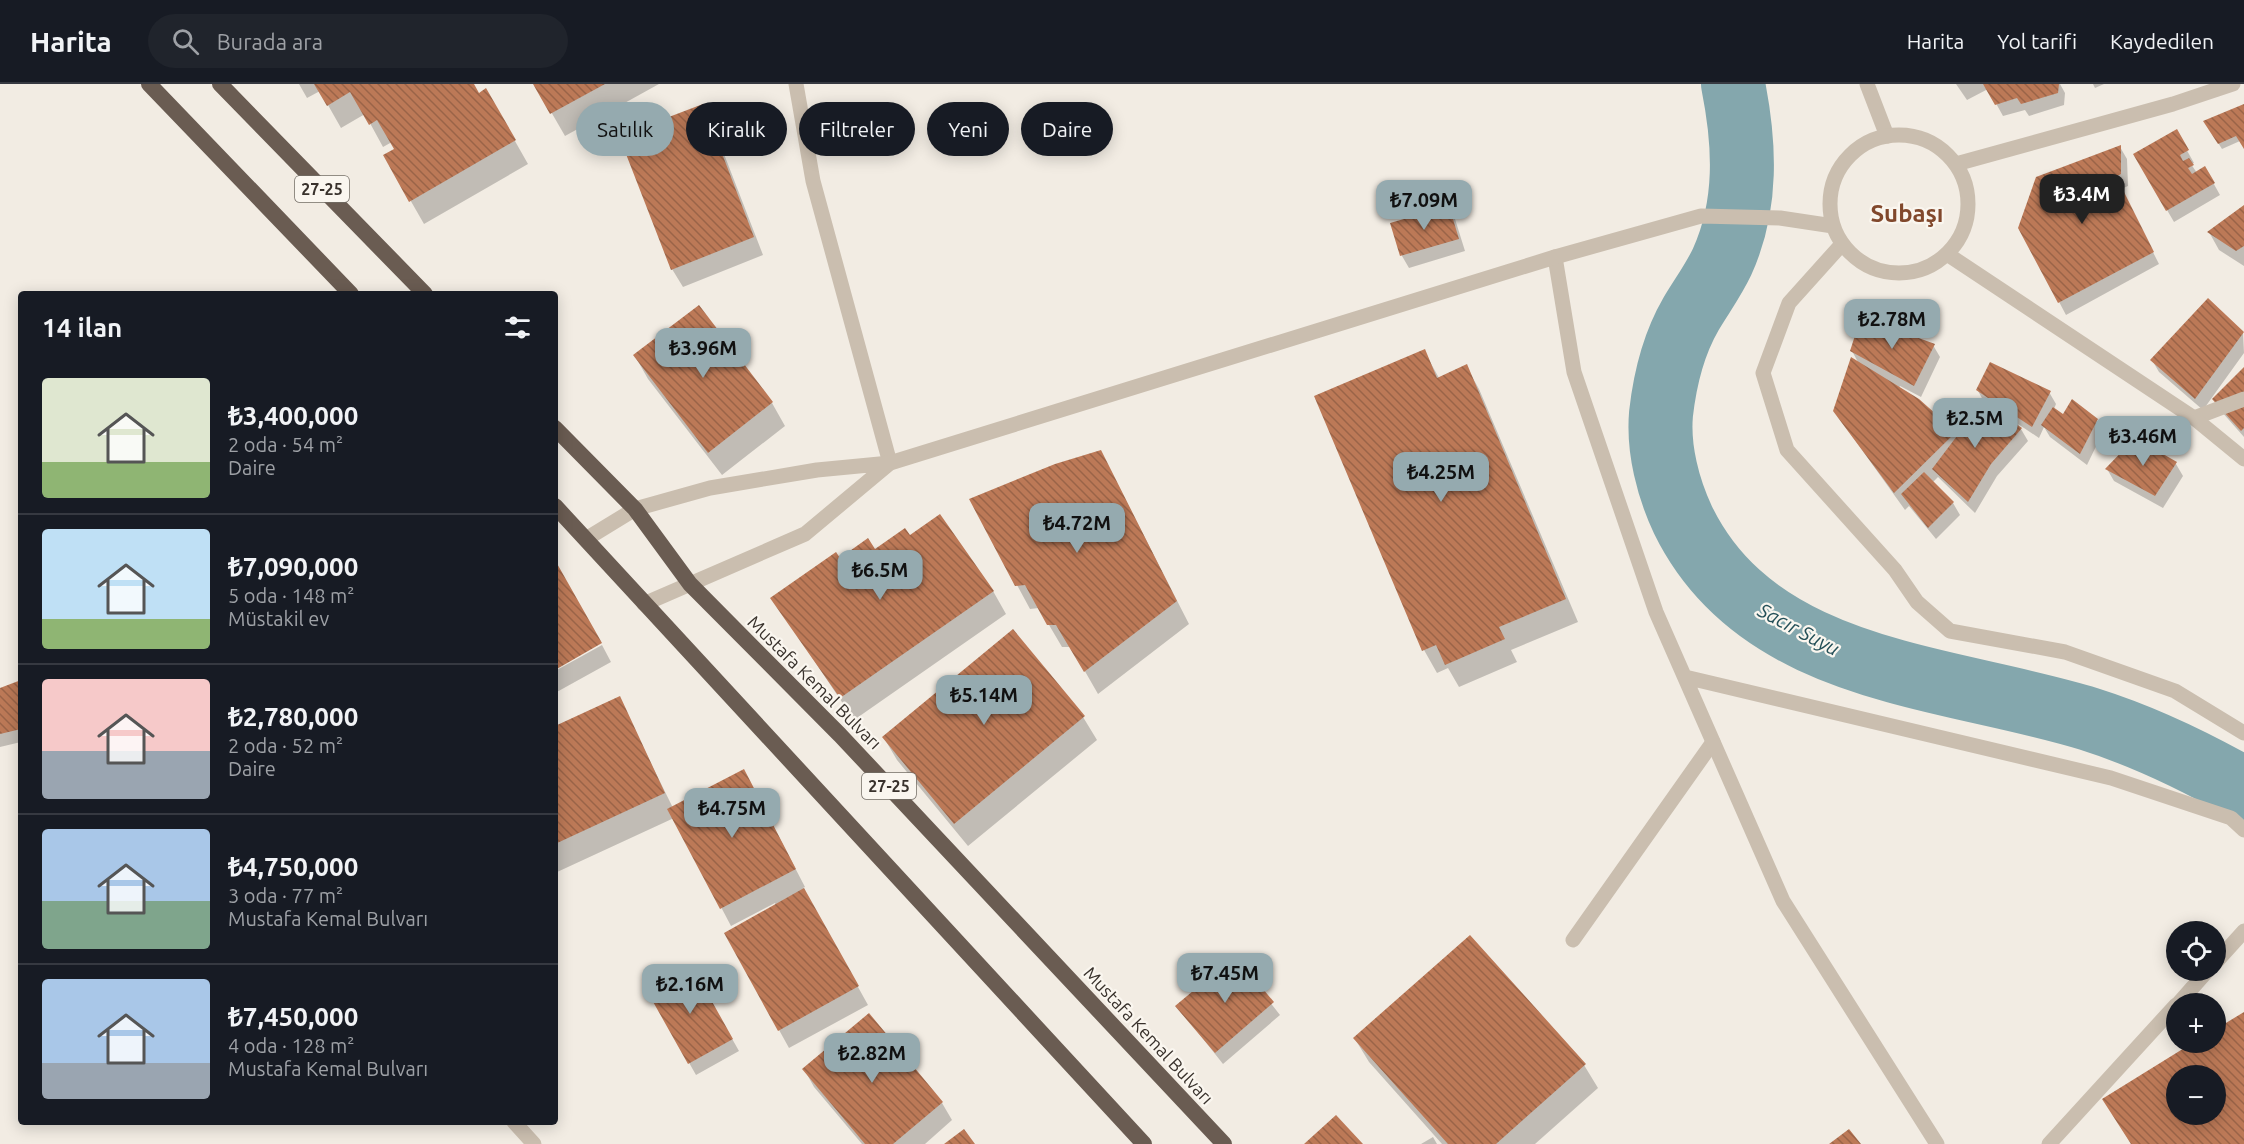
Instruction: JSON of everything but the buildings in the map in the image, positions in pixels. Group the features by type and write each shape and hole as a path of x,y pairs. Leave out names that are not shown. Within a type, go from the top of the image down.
{"highway":[{"name":"27-25","path":"149,84 348,291"},
{"name":"27-25","path":"220,84 422,291"},
{"name":"Mustafa Kemal Bulvarı","path":"558,431 635,510 690,584 840,735 1224,1144"},
{"path":"558,509 1144,1144"}],"street":[{"path":"796,84 813,181 890,463"},
{"path":"1868,84 1887,136"},
{"path":"1956,164 2173,104 2233,84"},
{"path":"1906,135 1925,139 1942,150 1956,164 1965,182 1968,201 1967,221 1959,239 1947,254 1930,266 1912,272 1892,273 1864,263 1842,244 1833,226 1830,207 1832,187 1839,169 1860,147 1887,136 1906,135"},
{"path":"586,539 635,510 710,488 817,470 890,463 1554,257 1701,216 1780,218 1833,226"},
{"path":"1842,244 1788,303 1763,373 1787,450 1894,570 1917,602 1950,632 2065,652 2175,691 2244,733"},
{"path":"1947,254 2194,418 2244,459"},
{"path":"1554,257 1574,372 1656,612 1783,901 1937,1144"},
{"path":"2194,418 2244,399"},
{"path":"644,604 806,534 890,463"},
{"path":"1685,677 2111,778 2231,818 2244,830"},
{"path":"1573,940 1713,742"},
{"path":"2226,951 2244,931"},
{"path":"2187,993 2198,981"},
{"path":"2049,1144 2166,1016"},
{"path":"517,1125 534,1144"}],"waterway":[{"name":"Sacır Suyu","path":"1733,84 1742,152 1742,174 1736,219 1722,262 1691,314 1675,350 1665,388 1660,427 1665,468 1678,508 1683,520 1716,571 1758,610 1807,639 1861,661 2089,719 2168,750 2244,789"}],"district":[{"name":"Subaşı","path":"1907,213"}]}
